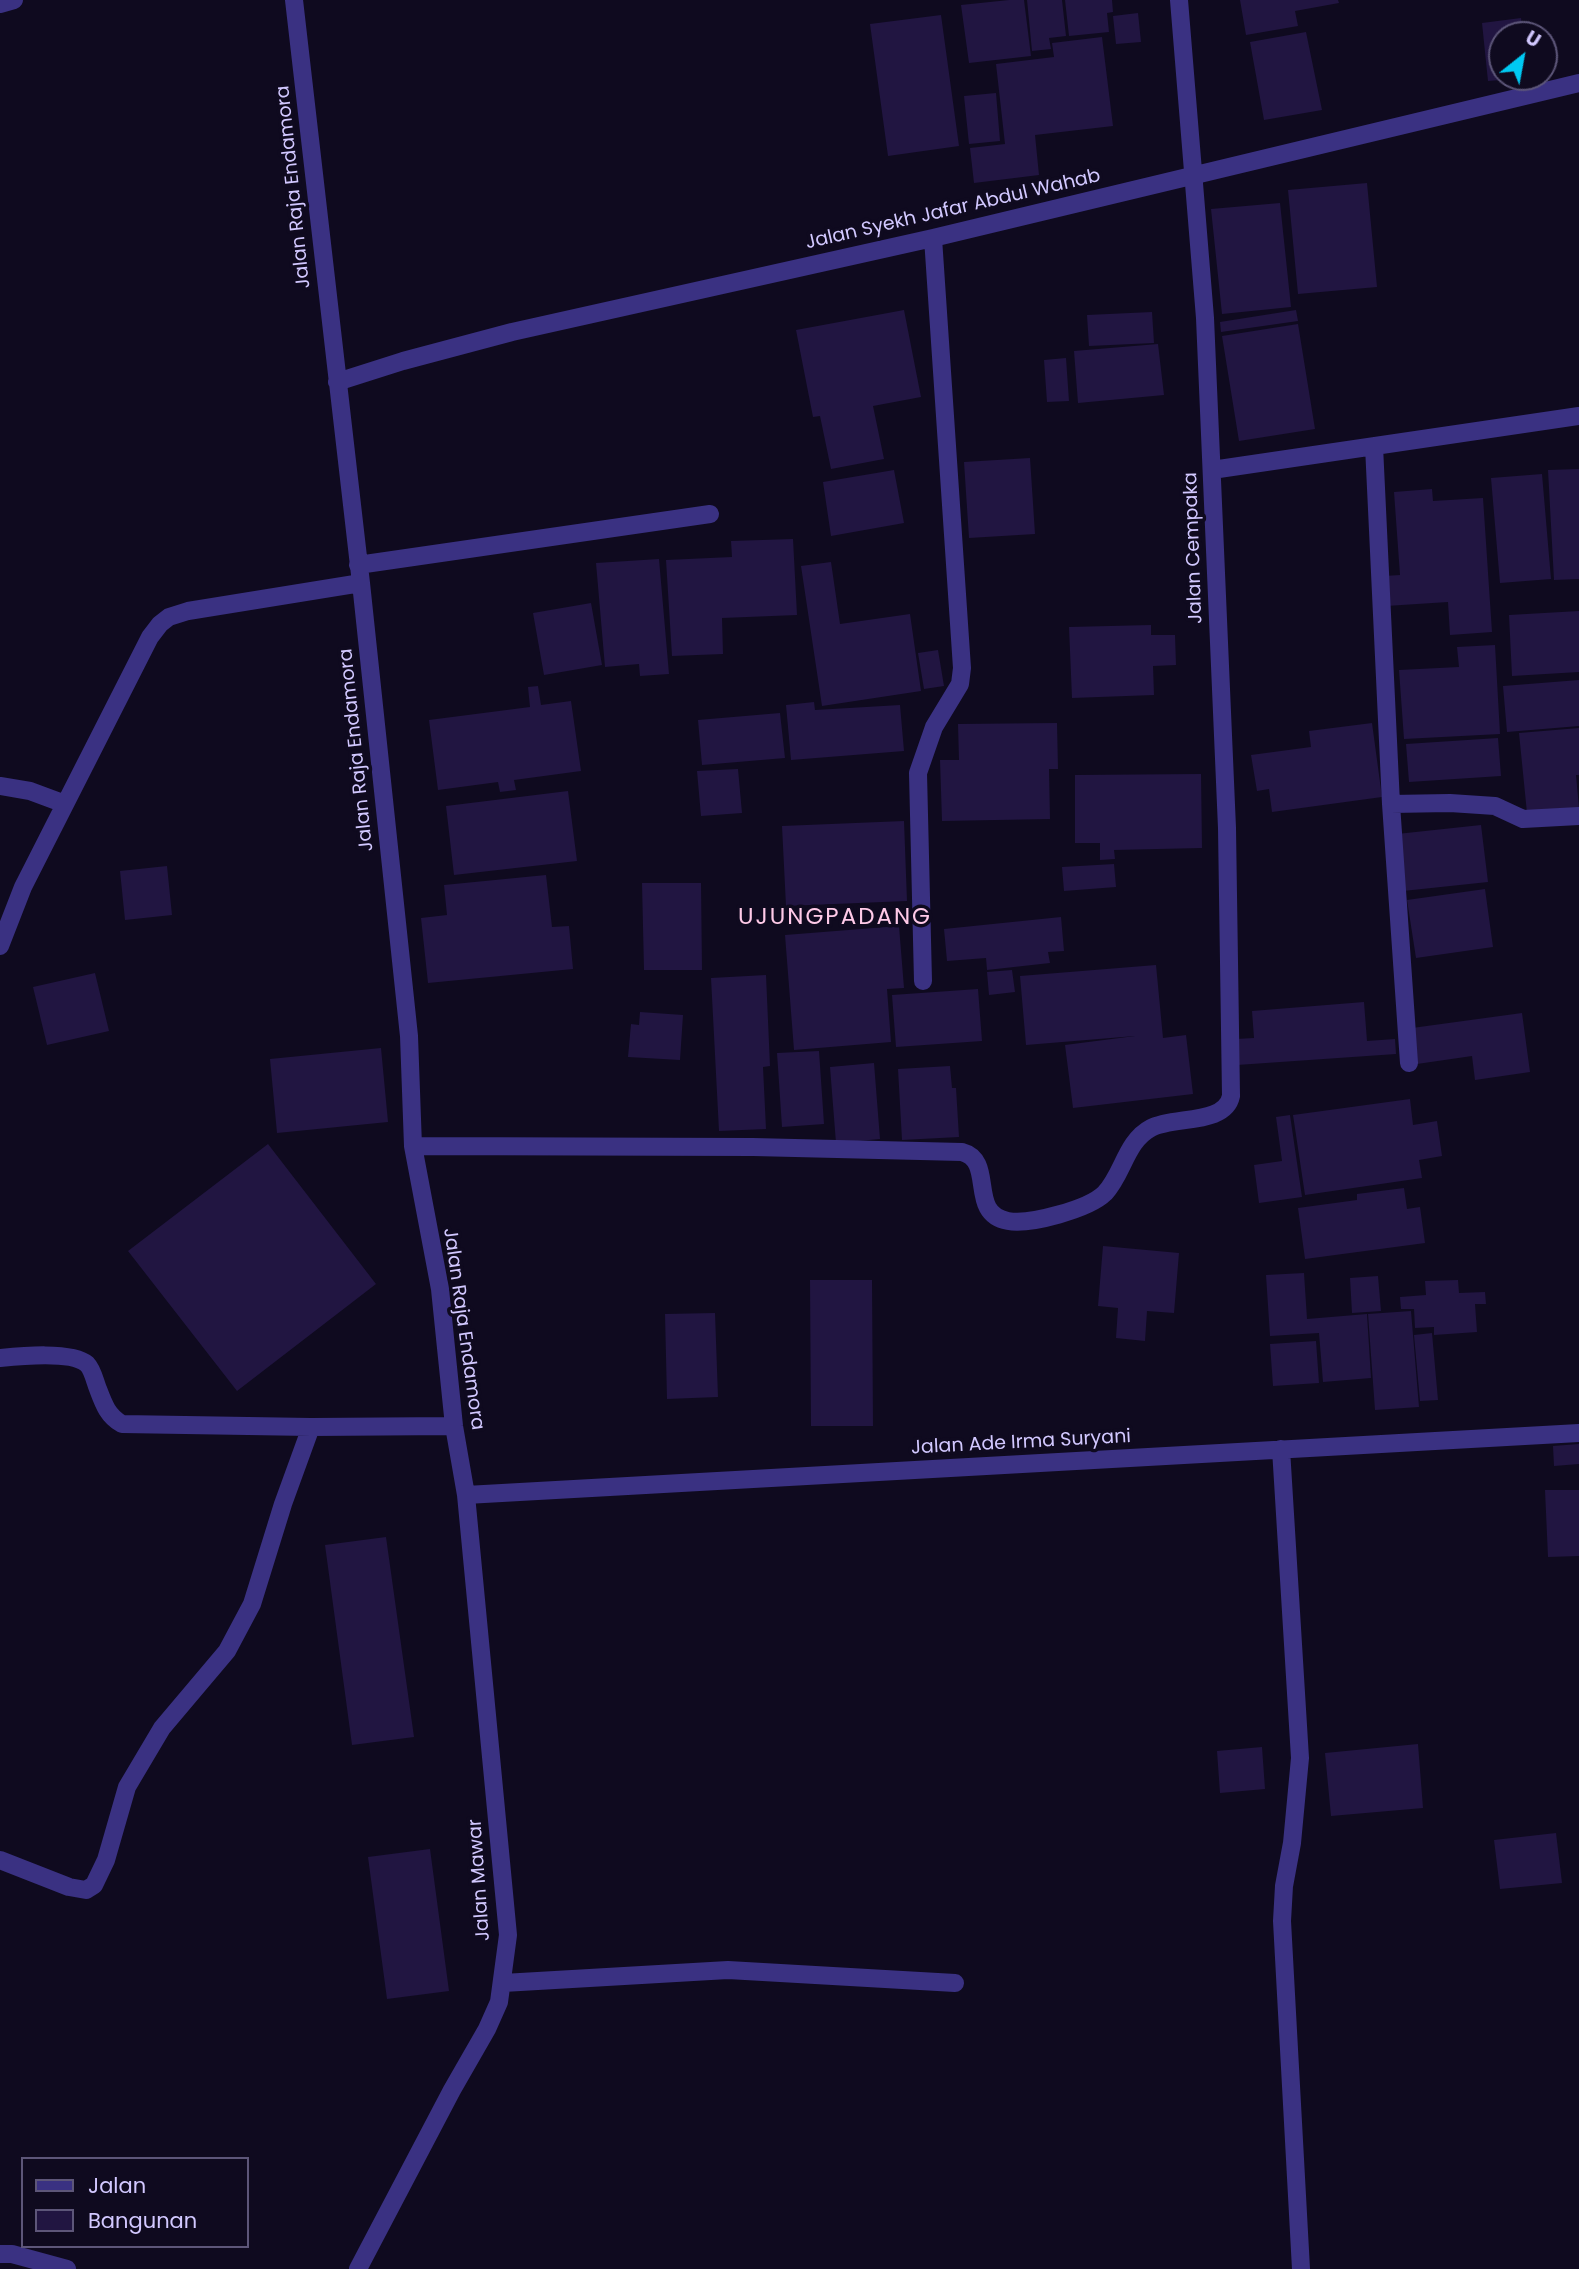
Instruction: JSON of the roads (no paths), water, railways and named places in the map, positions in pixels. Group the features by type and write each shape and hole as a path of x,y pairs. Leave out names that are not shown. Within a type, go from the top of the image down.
{"street":[{"path":"0,4 14,0"},
{"name":"Jalan Raja Endamora","path":"295,0 409,1036 413,1146 440,1289 454,1426 466,1495"},
{"name":"Jalan Cempaka","path":"413,1146 753,1147 962,1152 972,1156 978,1163 987,1210 993,1216 1006,1221 1019,1222 1042,1220 1093,1202 1105,1192 1140,1136 1152,1127 1215,1114 1225,1109 1231,1096 1227,828 1205,318 1179,0"},
{"name":"Jalan Syekh Jafar Abdul Wahab","path":"337,382 402,361 512,332 933,238 1579,83"},
{"path":"923,981 918,773 934,727 960,684 962,668 933,238"},
{"path":"1212,470 1579,416"},
{"path":"1374,446 1391,804 1409,1063"},
{"path":"0,946 23,887 150,638 169,617 360,574 710,514"},
{"path":"0,786 30,791 65,804"},
{"path":"1391,804 1450,803 1495,806 1523,819 1579,816"},
{"path":"0,1358 60,1357 81,1361 89,1367 111,1418 122,1424 454,1426"},
{"path":"0,1860 69,1887 83,1890 94,1885 106,1860 127,1787 162,1727 228,1651 252,1604 283,1504 312,1427"},
{"name":"Jalan Ade Irma Suryani","path":"466,1495 1579,1433"},
{"path":"1281,1449 1300,1758 1282,1921 1301,2269"},
{"name":"Jalan Mawar","path":"358,2269 487,2029 499,2002 503,1983 508,1935 466,1495"},
{"path":"503,1983 728,1970 955,1983"},
{"path":"0,2254 12,2254 67,2269"}],"district":[{"name":"UJUNGPADANG","path":"835,918"}]}
